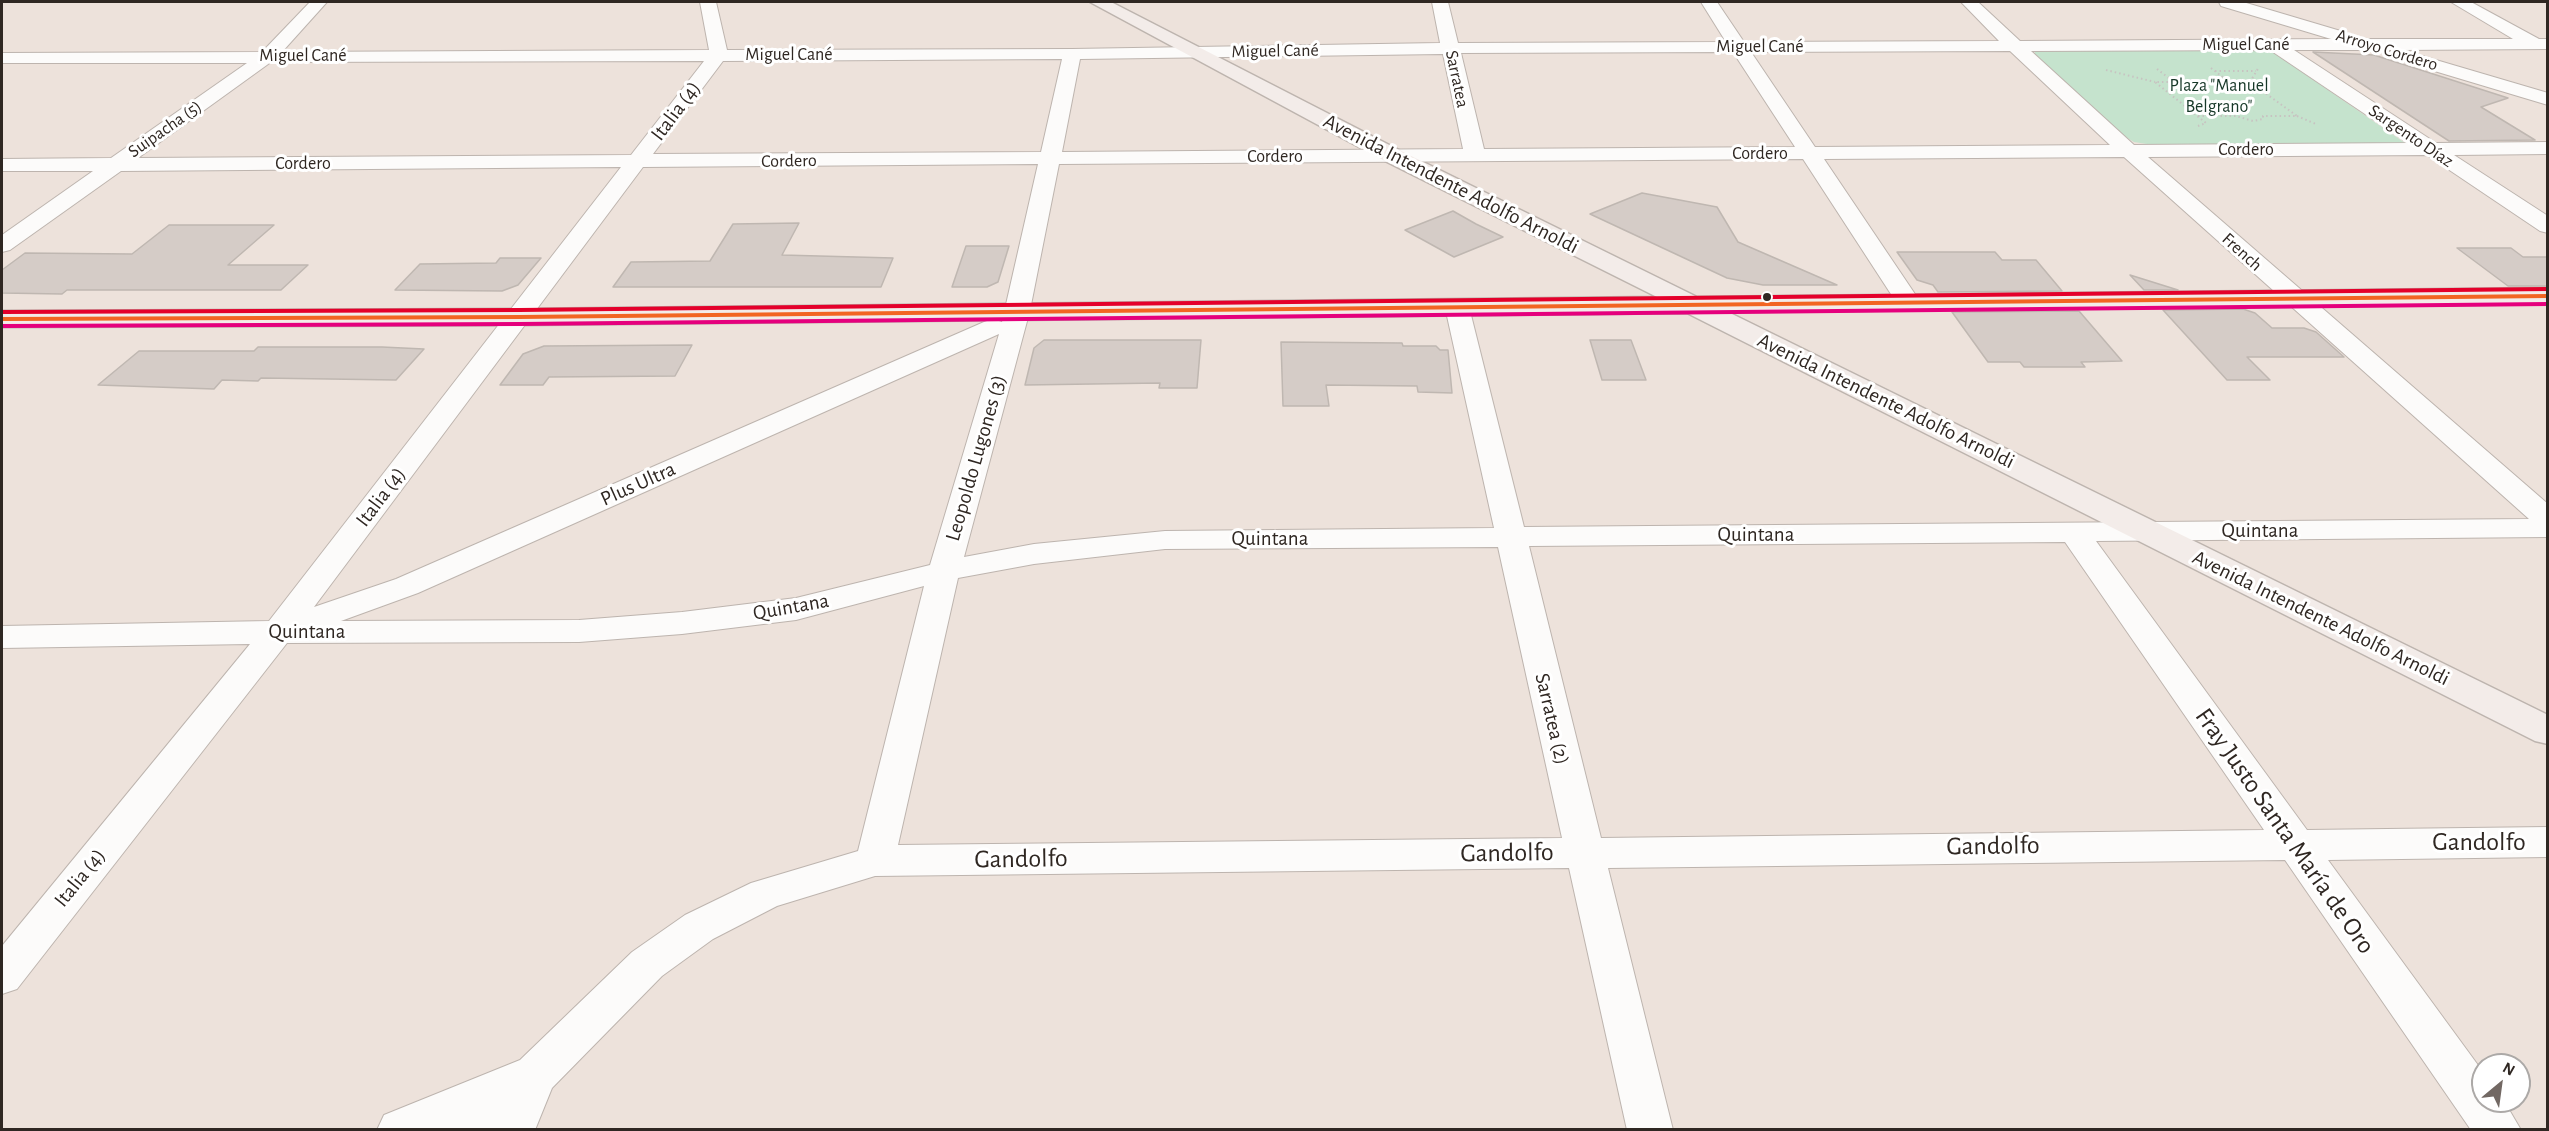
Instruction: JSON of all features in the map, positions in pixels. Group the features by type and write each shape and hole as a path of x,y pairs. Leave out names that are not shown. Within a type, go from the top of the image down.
{"main road":[{"name":"Avenida Intendente Adolfo Arnoldi","path":"1099,2 1393,156 2547,731"},
{"path":"1458,314 1723,320 2306,307 2547,296"},
{"path":"2,335 513,324 1008,321 1458,314 1692,305 1909,303 2547,312"},
{"path":"2,319 513,324"}],"street":[{"name":"Suipacha (5)","path":"2,245 268,56 319,2"},
{"path":"708,2 719,43 718,55"},
{"name":"Sarratea","path":"1440,2 1474,156"},
{"path":"1709,2 1909,303"},
{"name":"French","path":"1969,2 2128,150 2547,520"},
{"name":"Arroyo Cordero","path":"2227,2 2547,99"},
{"path":"2459,2 2544,46"},
{"name":"Sargento Díaz","path":"2274,45 2547,226"},
{"name":"Miguel Cané","path":"2,58 1072,54 1451,48 2544,46"},
{"name":"Leopoldo Lugones (3)","path":"874,861 944,571 1052,159 1072,54"},
{"name":"Italia (4)","path":"4,968 278,632 718,55"},
{"name":"Cordero","path":"2,165 636,163 2547,148"},
{"name":"Sarratea (2)","path":"1458,314 1650,1130"},
{"name":"Plus Ultra","path":"278,632 407,586 1008,321"},
{"name":"Quintana","path":"2,637 278,632 579,631 682,623 796,609 944,571 1034,554 1165,540 2547,528"},
{"name":"Fray Justo Santa María de Oro","path":"2074,532 2292,843 2498,1130"},
{"name":"Gandolfo","path":"512,1130 517,1112 536,1074 647,964 699,927 765,894 874,861 2292,843 2547,842"},
{"name":"Gandolfo","path":"416,1123 536,1074"},
{"path":"416,1123 459,1114 481,1119 497,1130"}],"path":[{"path":"2214,70 2257,71"},
{"path":"2155,82 2250,82 2297,116 2263,116 2263,119 2258,121 2236,116 2198,116 2155,82"}],"green space":[{"name":"Plaza \"Manuel Belgrano\"","path":"2264,49 2276,54 2405,143 2153,145 2134,142 2124,136 2034,55 2035,52 2045,50"}],"building":[{"path":"2313,52 2374,55 2508,98 2481,107 2535,140 2449,141"},
{"path":"1642,193 1717,207 1738,242 1837,285 1763,285 1727,278 1590,214"},
{"path":"1453,211 1503,237 1454,257 1405,230"},
{"path":"799,223 782,255 893,258 881,287 613,287 631,262 710,261 733,224"},
{"path":"169,225 274,225 228,265 308,265 281,290 67,290 62,294 2,293 2,270 25,253 132,254"},
{"path":"966,246 1009,246 998,282 987,287 952,287"},
{"path":"2457,248 2511,248 2523,257 2547,257 2547,286 2508,286"},
{"path":"1897,252 1995,252 2002,260 2036,260 2062,291 1938,292 1933,285 1917,280"},
{"path":"500,258 541,258 518,285 502,291 395,290 420,264 496,263"},
{"path":"2130,275 2178,290 2144,290"},
{"path":"2243,309 2255,313 2272,328 2304,328 2316,332 2344,357 2247,357 2270,380 2227,380 2163,310"},
{"path":"2079,311 2122,361 2081,362 2085,367 2024,367 2020,362 1988,362 1952,312"},
{"path":"1044,340 1201,340 1197,388 1159,388 1160,383 1025,385 1034,348"},
{"path":"1590,340 1631,340 1646,380 1602,380"},
{"path":"1281,342 1402,343 1403,346 1436,346 1440,350 1448,350 1452,393 1418,392 1417,386 1326,385 1329,406 1283,406"},
{"path":"692,345 675,376 549,377 543,385 500,385 523,354 544,346"},
{"path":"258,347 424,349 396,380 261,378 258,381 222,380 214,389 98,385 139,351 254,351"}],"transit line":[{"path":"2,312 519,310 2548,289"},
{"path":"2,319 519,317 2548,296"},
{"path":"2,326 519,324 2548,304"}]}
